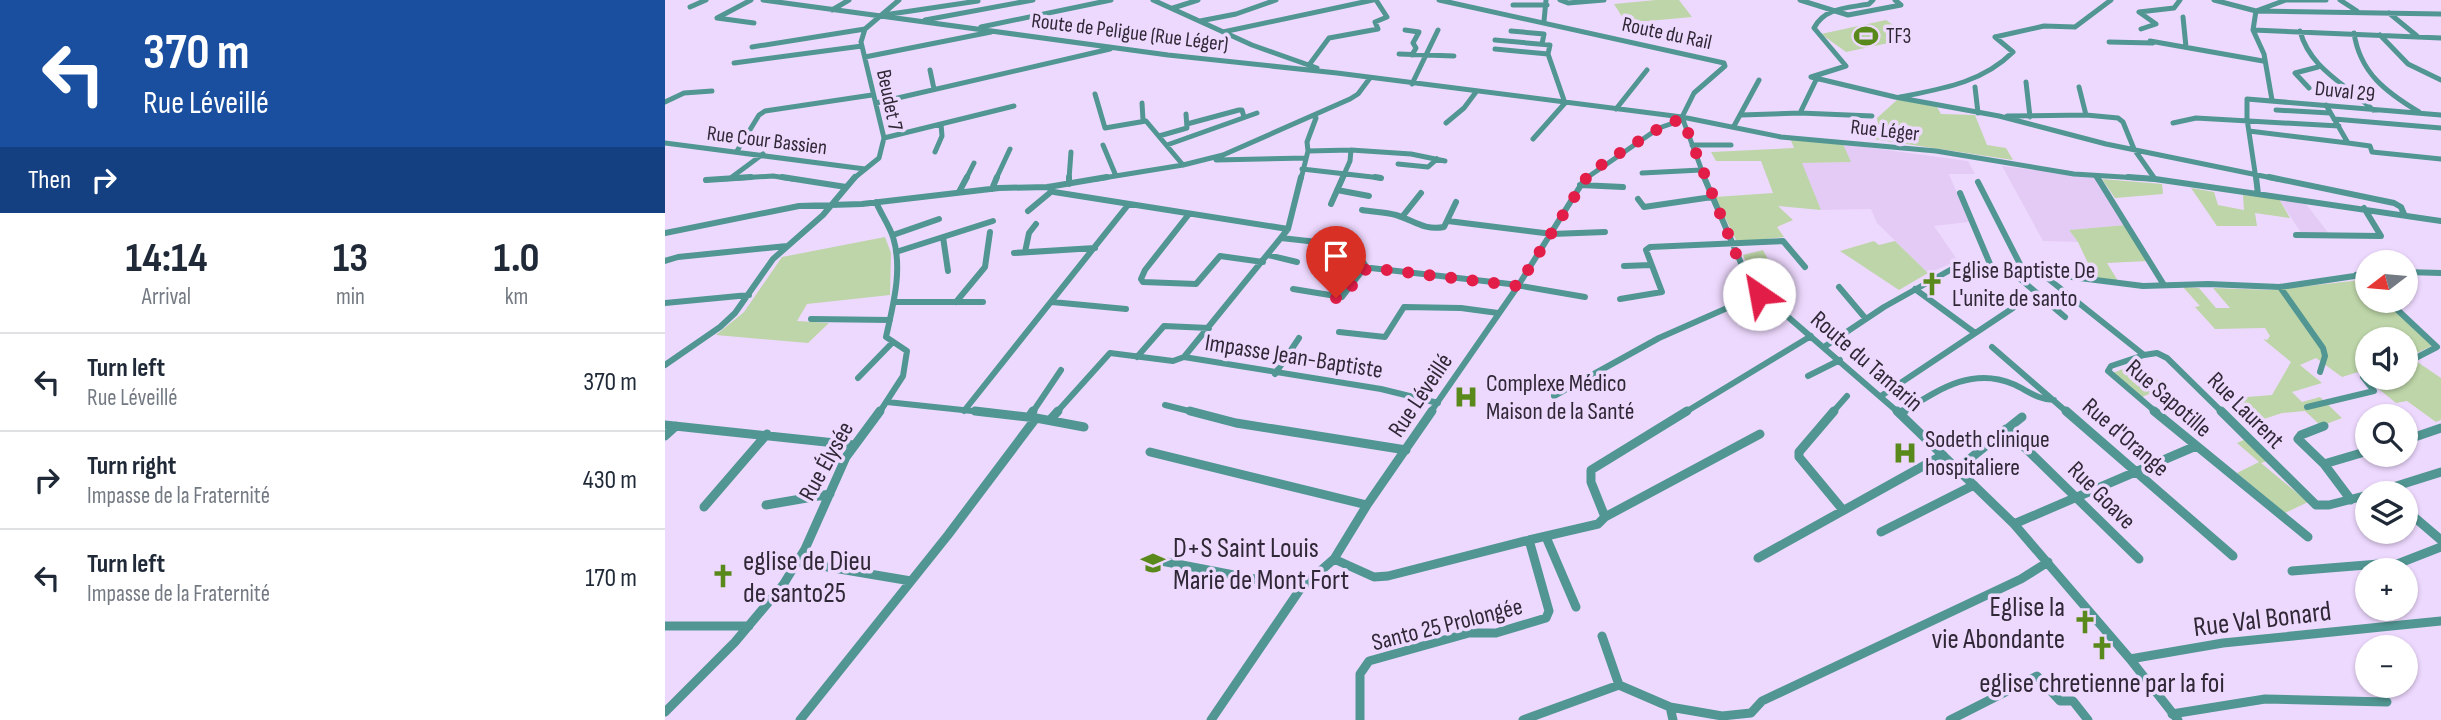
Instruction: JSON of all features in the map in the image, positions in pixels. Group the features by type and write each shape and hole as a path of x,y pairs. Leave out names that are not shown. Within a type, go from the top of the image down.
{"street":[{"path":"690,8 706,0"},
{"path":"751,0 717,18 754,23"},
{"name":"Route de Peligue (Rue Léger)","path":"763,0 1115,48 1327,73"},
{"path":"796,6 807,0"},
{"path":"832,10 849,0"},
{"path":"752,47 865,29 899,0"},
{"path":"917,22 1033,0"},
{"path":"973,28 1111,0"},
{"path":"1153,0 1223,32 1337,73"},
{"path":"1173,8 1198,0"},
{"path":"1200,20 1236,14 1276,0"},
{"path":"1223,32 1374,0 1387,17 1375,22 1378,30 1329,38 1309,65"},
{"name":"Route du Rail","path":"1439,0 1544,21 1724,63 1724,66 1694,93 1682,118"},
{"path":"1560,0 1568,3 1598,3 1604,0"},
{"path":"1800,0 1851,15 1901,5 1895,0"},
{"path":"1800,113 1813,78 1846,66 1814,28 1823,14 1869,4 1873,0"},
{"path":"1895,97 1947,87 1989,71 2013,52 1995,37 2044,26 2075,27 2111,0"},
{"path":"2141,29 2156,24 2139,12 2174,8 2178,0"},
{"path":"2214,0 2256,11 2441,14"},
{"path":"2256,11 2286,0 2326,0"},
{"path":"2340,0 2359,12"},
{"path":"882,15 978,1"},
{"path":"1513,5 1546,3 1544,21"},
{"path":"2256,11 2253,30 2264,54 2271,100"},
{"path":"728,12 743,14"},
{"path":"2388,13 2417,36"},
{"path":"2183,17 2186,47"},
{"name":"Beudet 7","path":"665,365 720,327 749,295 759,274 879,158 884,138 862,46 865,29"},
{"path":"1405,30 1419,32 1413,43 1416,48 1412,55"},
{"path":"1412,84 1438,30"},
{"path":"2253,30 2441,38"},
{"path":"865,57 999,31"},
{"path":"1511,31 1544,34 1542,44"},
{"path":"2300,31 2301,41 2318,67 2373,110"},
{"path":"2354,33 2355,54 2371,77 2422,114"},
{"path":"2379,34 2403,60 2441,80"},
{"path":"1495,40 1550,45 1548,54 1565,103 1533,139"},
{"path":"2150,41 2263,61"},
{"path":"2109,42 2158,42"},
{"path":"734,63 862,46"},
{"path":"876,103 1115,48"},
{"path":"1495,49 1548,54"},
{"path":"1399,54 1454,56"},
{"path":"2309,88 2295,73 2318,67"},
{"path":"930,70 934,89"},
{"path":"1616,109 1626,100 1639,76 1647,70"},
{"name":"Rue Léger","path":"1327,73 1682,118 1781,136 1936,151 2096,176 2155,179 2441,221"},
{"path":"1206,160 1356,96 1370,78"},
{"path":"1813,78 1895,97 1999,116 2085,115 2121,120 2134,149 2155,179"},
{"path":"1734,126 1759,80"},
{"path":"2026,82 2030,117"},
{"path":"1975,87 1978,113"},
{"path":"2079,87 2085,115"},
{"path":"665,102 684,93 712,90"},
{"path":"1446,123 1464,108 1476,92"},
{"path":"1095,94 1105,128 1143,120 1149,123 1183,165"},
{"path":"737,151 759,115 765,111 872,95"},
{"name":"Duval 29","path":"2247,119 2247,99 2441,115"},
{"path":"1142,103 1143,120"},
{"path":"2326,105 2348,143"},
{"path":"884,138 1014,106"},
{"path":"1187,124 1238,110 1242,110 1244,117"},
{"path":"2276,110 2441,128"},
{"path":"1167,145 1257,113"},
{"path":"1741,115 1800,113 1872,116"},
{"path":"1159,136 1185,129 1186,114"},
{"path":"1184,358 1288,229 1307,154 1307,142 1316,118 1314,115"},
{"path":"1999,116 2017,123 2134,149 2394,202 2401,207 2404,214"},
{"name":"Route du Tamarin","path":"1682,118 1701,170 1750,284 1881,396 2014,524 2130,659 2175,717"},
{"name":"Rue Léveillé","path":"1211,720 1301,588 1334,559 1367,505 1518,286 1590,172 1669,122 1682,118"},
{"path":"2173,123 2196,118 2339,126"},
{"path":"2247,119 2258,194"},
{"path":"935,152 942,136 941,124"},
{"path":"2249,131 2370,146 2372,152 2441,159"},
{"name":"Rue Cour Bassien","path":"666,144 763,154 866,169"},
{"path":"1103,145 1117,176"},
{"path":"1692,145 1731,145"},
{"path":"992,189 1010,149"},
{"path":"1331,204 1345,175 1351,150"},
{"path":"1028,211 1050,189 1206,160 1351,150 1411,154 1445,161"},
{"path":"1069,184 1072,152"},
{"path":"731,178 763,154"},
{"path":"1398,164 1426,168 1437,159"},
{"path":"959,192 974,163"},
{"path":"1302,169 1381,178"},
{"path":"1642,173 1701,170"},
{"path":"706,180 773,176 846,187"},
{"path":"2096,176 2164,285"},
{"path":"1978,182 2024,272"},
{"path":"1580,185 1623,187"},
{"path":"665,233 799,206 876,202 992,189 1050,189 1128,205 1288,229"},
{"path":"1337,191 1369,196"},
{"path":"1402,217 1420,193"},
{"path":"1960,193 1993,271"},
{"path":"1638,199 1644,207 1713,197"},
{"name":"Rue Élysée","path":"665,712 775,596 797,562 854,445 887,402 905,370 907,351 886,337 898,280 896,252 893,235 876,202"},
{"path":"1362,210 1402,217 1405,222 1437,228 1444,227 1456,202"},
{"path":"964,411 1128,205"},
{"path":"2296,235 2381,236 2364,208"},
{"path":"1189,214 1145,270 1141,279 1143,282 1196,284 1220,256 1262,262"},
{"path":"893,235 939,219"},
{"path":"896,252 993,221"},
{"path":"1448,221 1552,234 1605,232"},
{"path":"1025,251 1029,233 1036,224"},
{"path":"956,302 985,267 989,232"},
{"path":"943,237 948,271"},
{"path":"1281,238 1317,242"},
{"path":"1620,299 1662,292 1646,250 1650,247 1783,241 1805,267"},
{"path":"665,261 678,257 788,246"},
{"path":"1014,253 1095,247"},
{"path":"1355,250 1367,268"},
{"path":"1268,255 1297,262"},
{"path":"1624,266 1651,265"},
{"path":"1293,289 1342,297 1367,268 1518,286 1585,298"},
{"path":"1825,347 1947,270 2040,272 2125,284 2280,287 2355,275"},
{"path":"2012,271 2065,317"},
{"name":"Rue Sapotille","path":"2040,272 2144,355"},
{"path":"2419,272 2441,273"},
{"path":"1839,287 1866,319"},
{"path":"2280,287 2323,348 2325,356 2320,372"},
{"path":"1915,289 1975,333"},
{"path":"1554,396 1659,338 1759,294"},
{"path":"665,303 749,295"},
{"path":"894,302 983,302"},
{"path":"1052,302 1126,309"},
{"path":"1339,332 1385,337 1404,307 1461,308 1499,313"},
{"path":"1881,396 2013,308"},
{"path":"2401,313 2416,327"},
{"path":"811,319 890,320"},
{"path":"1137,357 1166,326 1209,328"},
{"path":"2418,329 2437,347 2418,357"},
{"path":"1605,517 1604,509 1590,484 1591,470 1811,337"},
{"path":"1275,373 1299,338"},
{"path":"858,378 892,343"},
{"name":"Rue d'Orange","path":"1992,348 2233,556"},
{"name":"Rue Laurent","path":"2144,355 2157,352 2168,358 2316,505 2351,500"},
{"name":"Impasse Jean-Baptiste","path":"1050,420 1109,353 1173,361 1184,358 1381,389 1438,403"},
{"name":"Rue Sapotille","path":"2144,355 2111,366 2108,372 2308,537"},
{"path":"1808,376 1840,360"},
{"path":"800,720 911,581 1032,417 1061,370"},
{"path":"1900,414 1933,394 1978,374 2004,379 2039,399 2054,400"},
{"path":"2307,407 2373,390"},
{"path":"1843,510 1798,452 1847,396"},
{"path":"887,402 1032,417 1084,427"},
{"path":"1165,405 1236,423 1406,450"},
{"path":"1957,469 2022,417"},
{"path":"665,425 854,445"},
{"path":"665,436 676,426"},
{"path":"2324,426 2301,435 2298,439 2323,464 2351,500 2355,499"},
{"path":"2418,436 2441,428"},
{"name":"Rue Goave","path":"2006,429 2078,496 2139,559"},
{"path":"704,507 767,434"},
{"path":"1334,559 1374,577 1388,576 1598,524 1605,517 1760,434"},
{"path":"2014,524 2196,446"},
{"path":"1150,452 1367,505"},
{"path":"1758,558 1943,455"},
{"path":"2323,464 2355,455"},
{"path":"2415,481 2441,472"},
{"path":"1881,532 1974,485"},
{"path":"766,505 830,495"},
{"path":"2418,520 2441,540"},
{"path":"1546,537 1576,607"},
{"name":"Santo 25 Prolongée","path":"1360,720 1360,674 1370,661 1469,633 1496,633 1546,618 1549,611 1529,540"},
{"path":"2292,571 2378,564 2387,568 2441,547"},
{"path":"1156,560 1301,588"},
{"path":"797,562 911,581"},
{"path":"1523,720 1619,685 1670,707 1703,716 1743,717 1753,712 1762,701 2021,579 2048,562"},
{"name":"Rue Val Bonard","path":"2130,659 2223,643 2441,621"},
{"path":"665,626 749,626"},
{"path":"1602,636 1619,685"},
{"path":"1950,720 2037,676 2060,701 2073,701 2088,720"},
{"path":"2175,717 2265,699 2387,702"},
{"path":"1670,707 1673,720"}],"shaded area":[{"path":"1843,144 1968,161 1975,174 1949,174 1969,222 1934,226 1958,261 1928,273 1877,223 1871,209 1821,210 1801,163 1850,162"},
{"path":"2002,166 2095,177 2126,225 2069,230 2078,242 2043,241"},
{"path":"2279,199 2306,204 2330,235 2302,234"}],"green space":[{"path":"1679,0 1692,17 1626,23 1614,4"},
{"name":"TF3","path":"1886,20 1912,38 1846,52 1821,34"},
{"path":"1898,99 1937,107 1941,114 1975,115 1987,145 2006,148 2013,160 1866,138 1862,130 1879,130 1877,118"},
{"path":"1790,138 1843,144 1851,162 1802,163 1821,210 1778,206 1793,220 1777,227 1784,237 1737,242 1715,197 1773,193 1761,161 1716,161 1711,152 1794,148"},
{"path":"2102,179 2162,184 2163,194 2115,198"},
{"path":"2191,188 2214,192 2218,205 2244,210 2243,195 2279,199 2290,218 2255,213 2257,226 2217,226"},
{"path":"2126,225 2147,261 2107,263 2118,281 2095,278 2078,242 2069,230"},
{"path":"885,237 891,253 890,295 807,304 797,321 829,323 808,343 716,335 744,312 782,257"},
{"path":"1874,241 1879,245 1895,241 1928,273 1899,290 1840,251"},
{"path":"1763,250 1775,272 1752,279 1743,255"},
{"path":"2355,281 2355,313 2399,313 2414,327 2355,327 2355,373 2342,377 2316,358 2300,365 2322,383 2292,392 2302,402 2320,397 2342,418 2321,426 2305,411 2282,413 2255,422 2235,398 2272,395 2291,362 2263,339 2267,340 2270,336 2265,328 2215,329 2195,307 2200,306 2183,287 2199,288 2216,308 2230,308 2213,288 2272,290"},
{"path":"2418,330 2434,345 2418,352"},
{"path":"2418,362 2441,378 2441,420 2436,422 2418,409 2418,404 2407,401 2396,403 2380,390 2418,390"},
{"path":"2137,363 2166,387 2142,397 2113,373"},
{"path":"2246,439 2269,460 2261,463 2308,502 2285,513 2237,473 2259,462 2237,443"}],"place":[{"name":"TF3","path":"1866,36"},
{"name":"Eglise Baptiste De L'unite de santo","path":"1932,284"},
{"name":"Complexe Médico Maison de la Santé","path":"1466,397"},
{"name":"Sodeth clinique hospitaliere","path":"1905,453"},
{"name":"D+S Saint Louis Marie de Mont Fort","path":"1153,563"},
{"name":"eglise de Dieu de santo25","path":"723,576"},
{"name":"Eglise la vie Abondante","path":"2085,622"},
{"name":"eglise chretienne par la foi","path":"2102,648"}],"route":[{"path":"1336,298 1345,296 1362,271 1371,268 1518,286 1590,172 1676,120 1685,122 1701,170 1740,264 1750,284 1759,294"}]}
